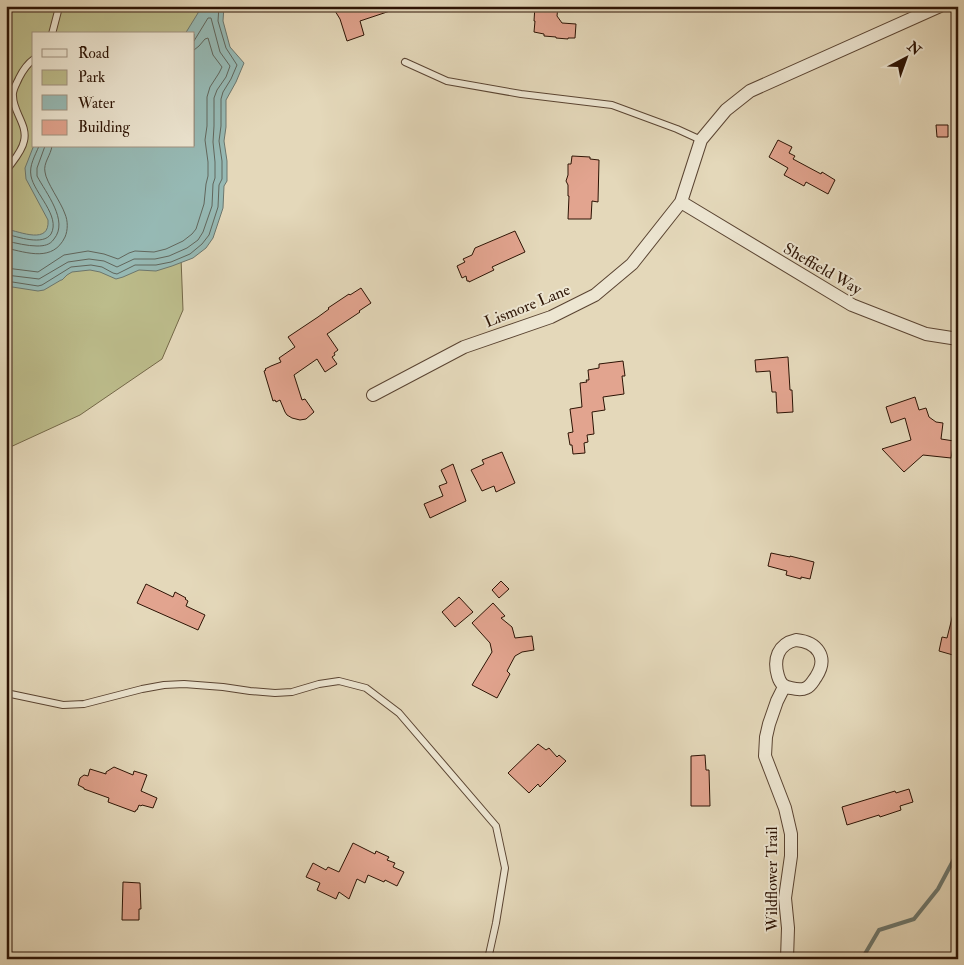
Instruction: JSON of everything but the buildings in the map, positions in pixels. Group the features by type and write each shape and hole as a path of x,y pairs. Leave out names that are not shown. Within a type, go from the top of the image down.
{"street":[{"name":"Lismore Lane","path":"373,395 464,347 551,317 595,294 632,264 681,202 702,140 726,110 750,90 940,6"},
{"name":"Sheffield Way","path":"681,202 852,305 926,334 958,339"},
{"name":"Wildflower Trail","path":"784,687 766,738 765,756 785,808 791,834 791,856 785,898 788,928 787,959"}],"lane":[{"path":"6,10 12,6"},
{"path":"53,32 58,6"},
{"path":"6,171 21,149 25,131 12,95 23,71 32,61"},
{"path":"405,62 447,81 521,94 612,105 702,140"},
{"path":"6,693 63,705 84,704 142,689 174,684 275,693 292,692 319,684 339,681 366,688 399,713 496,826 505,868 488,959"}],"green space":[{"path":"6,6 224,6 209,45 181,258 183,310 162,359 80,415 6,449"}],"water":[{"path":"200,6 224,6 223,21 230,47 244,63 226,100 224,141 227,181 224,186 223,208 213,238 206,248 193,258 172,266 156,271 139,270 116,279 90,270 72,272 44,290 38,291 6,286 6,229 40,235 47,228 48,220 26,179 25,168 33,148 195,148 195,32 186,32 198,13"}],"waterway":[{"path":"862,959 879,930 914,919 938,889 954,859 958,857"}]}
